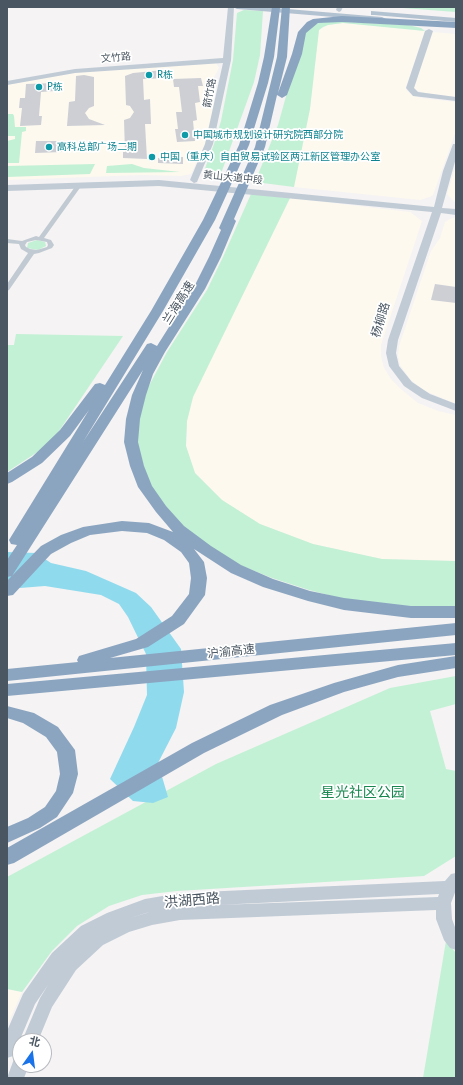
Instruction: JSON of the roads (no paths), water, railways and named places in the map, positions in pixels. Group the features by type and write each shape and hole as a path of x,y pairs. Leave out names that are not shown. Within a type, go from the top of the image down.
{"highway":[{"path":"266,7 270,57"},
{"name":"兰海高速","path":"157,311 209,220 244,145 270,57 276,7"},
{"name":"兰海高速","path":"7,572 67,468 189,288 230,221 260,147 294,8"},
{"path":"260,147 273,125 302,32 310,24 324,20 342,19 442,26 456,25"},
{"path":"407,24 422,26 429,31 442,26"},
{"path":"230,221 215,257 199,289 159,352 147,374 139,395 133,419 131,442 137,466 145,487 161,509 179,529 206,550 236,569 268,583 308,596 344,604 411,612 456,612"},
{"path":"7,479 37,460 65,433 157,311"},
{"path":"7,554 67,468 157,311"},
{"path":"7,591 46,550 66,538 88,530 122,526 149,528 169,536 186,548 196,562 199,578 197,595 178,620 142,643 113,665"},
{"name":"沪渝高速","path":"7,675 456,629"},
{"name":"沪渝高速","path":"7,690 113,665 197,672 456,649"},
{"path":"7,857 198,748 276,710 340,687 398,671 456,662"},
{"path":"7,712 28,718 52,732 66,750 69,774 64,793 51,812 34,823 7,835"}],"main road":[{"path":"237,7 339,9 456,20"},
{"path":"294,8 456,25"}],"street":[{"name":"箭竹路","path":"194,180 209,144 227,60 231,7"},
{"path":"429,31 410,88 416,94 456,99"},
{"name":"文竹路","path":"7,83 75,71 227,60"},
{"path":"417,206 433,200 438,188 444,181 456,146"},
{"name":"黄山大道中段","path":"7,182 130,177 194,180 211,184"},
{"name":"杨柳路","path":"444,181 438,208 393,340 391,353 394,366 408,384 426,396 456,408"},
{"name":"黄山大道中段","path":"7,188 159,183 211,184 438,208 456,212"},
{"path":"41,238 79,185"},
{"name":"杨柳路","path":"417,206 425,215 427,222 388,339 387,360 397,378 412,392 432,403 456,412"},
{"name":"黄山大道中段","path":"438,208 456,206"},
{"path":"7,241 23,243 32,238 41,238 49,240 51,245 49,248 42,251 32,252 25,250 22,245 23,243"},
{"path":"7,289 32,252"},
{"path":"452,883 443,903 444,919 450,935 456,942"},
{"name":"洪湖西路","path":"7,1050 29,999 58,958 87,931 113,918 145,906 180,900 452,883"},
{"name":"洪湖西路","path":"33,1033 46,1003 70,965 97,940 125,927 145,920 180,913 443,903"}],"water":[{"path":"7,552 36,553 51,563 86,571 136,593 151,607 181,649 184,692 176,728 158,763 168,797 153,803 133,801 110,779 147,695 146,654 128,617 119,604 101,595 45,586 20,588 7,585"}],"place":[{"name":"R栋","path":"149,75"},
{"name":"P栋","path":"39,87"},
{"name":"中国城市规划设计研究院西部分院","path":"185,135"},
{"name":"高科总部广场二期","path":"49,147"},
{"name":"中国（重庆）自由贸易试验区两江新区管理办公室","path":"152,157"}],"park label":[{"name":"星光社区公园","path":"363,793"}]}
